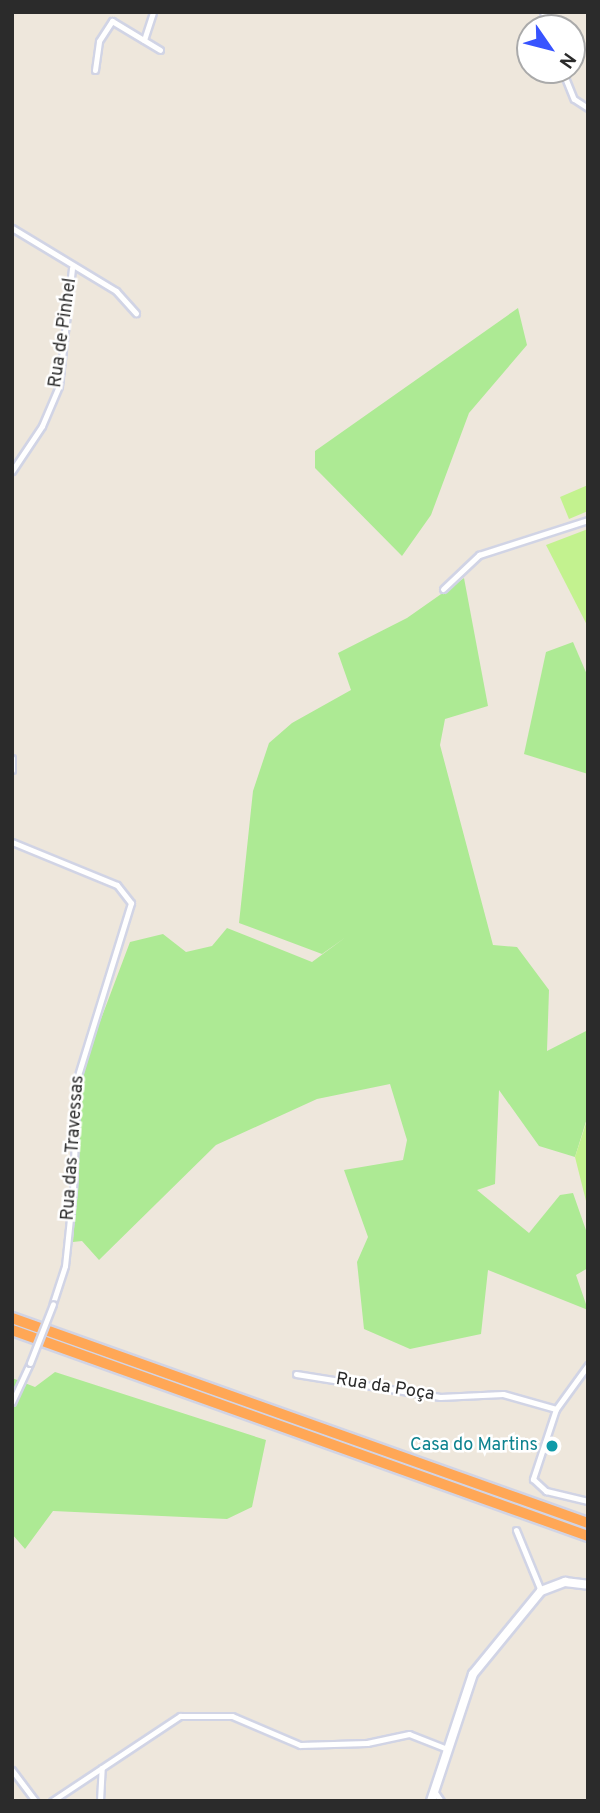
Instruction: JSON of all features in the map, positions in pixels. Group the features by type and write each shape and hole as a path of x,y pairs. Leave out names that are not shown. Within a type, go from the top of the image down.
{"highway":[{"path":"12,1318 588,1523"},
{"path":"12,1330 588,1536"}],"street":[{"path":"144,40 153,12"},
{"path":"94,70 99,41 112,21 160,50"},
{"path":"568,84 574,99 588,107"},
{"path":"12,228 65,256 72,268 116,291 136,313"},
{"name":"Rua de Pinhel","path":"12,471 43,426 59,386 72,268"},
{"path":"443,589 479,555 588,520"},
{"path":"12,758 12,769"},
{"name":"Rua das Travessas","path":"12,842 127,893 127,924 77,1078 71,1216 53,1304 12,1402"},
{"path":"588,1365 556,1409 533,1479 546,1491 588,1501"},
{"name":"Rua da Poça","path":"296,1374 440,1397 503,1394 556,1409"},
{"path":"516,1530 541,1591"},
{"path":"431,1801 472,1674 541,1591 565,1582 588,1585"},
{"path":"52,1801 180,1716 232,1716 300,1745 367,1744 409,1734 447,1749"},
{"path":"100,1801 102,1768"},
{"path":"13,1772 36,1801"},
{"path":"434,1791 441,1801"}],"green space":[{"path":"518,308 527,345 469,413 431,515 402,556 315,468 315,451"},
{"path":"588,485 588,511 569,519 560,497"},
{"path":"588,529 588,627 546,545"},
{"path":"464,578 488,706 445,719 440,745 493,945 517,947 549,990 547,1051 588,1030 588,1115 575,1157 539,1146 499,1090 495,1184 477,1190 529,1233 560,1195 573,1193 588,1236 588,1268 576,1275 588,1310 488,1270 481,1334 410,1349 364,1329 357,1262 368,1237 344,1170 403,1160 407,1140 390,1084 317,1099 216,1145 99,1260 82,1241 73,1242 84,1064 130,942 163,934 186,952 212,946 227,928 312,962 346,937 322,954 239,923 253,791 269,743 292,723 351,690 338,653 407,618"},
{"path":"573,642 588,677 588,774 524,754 546,652"},
{"path":"588,1117 588,1209 575,1157"},
{"path":"55,1372 266,1440 252,1507 227,1519 53,1511 25,1549 12,1534 12,1378 35,1387"}],"place":[{"name":"Casa do Martins","path":"552,1446"}]}
